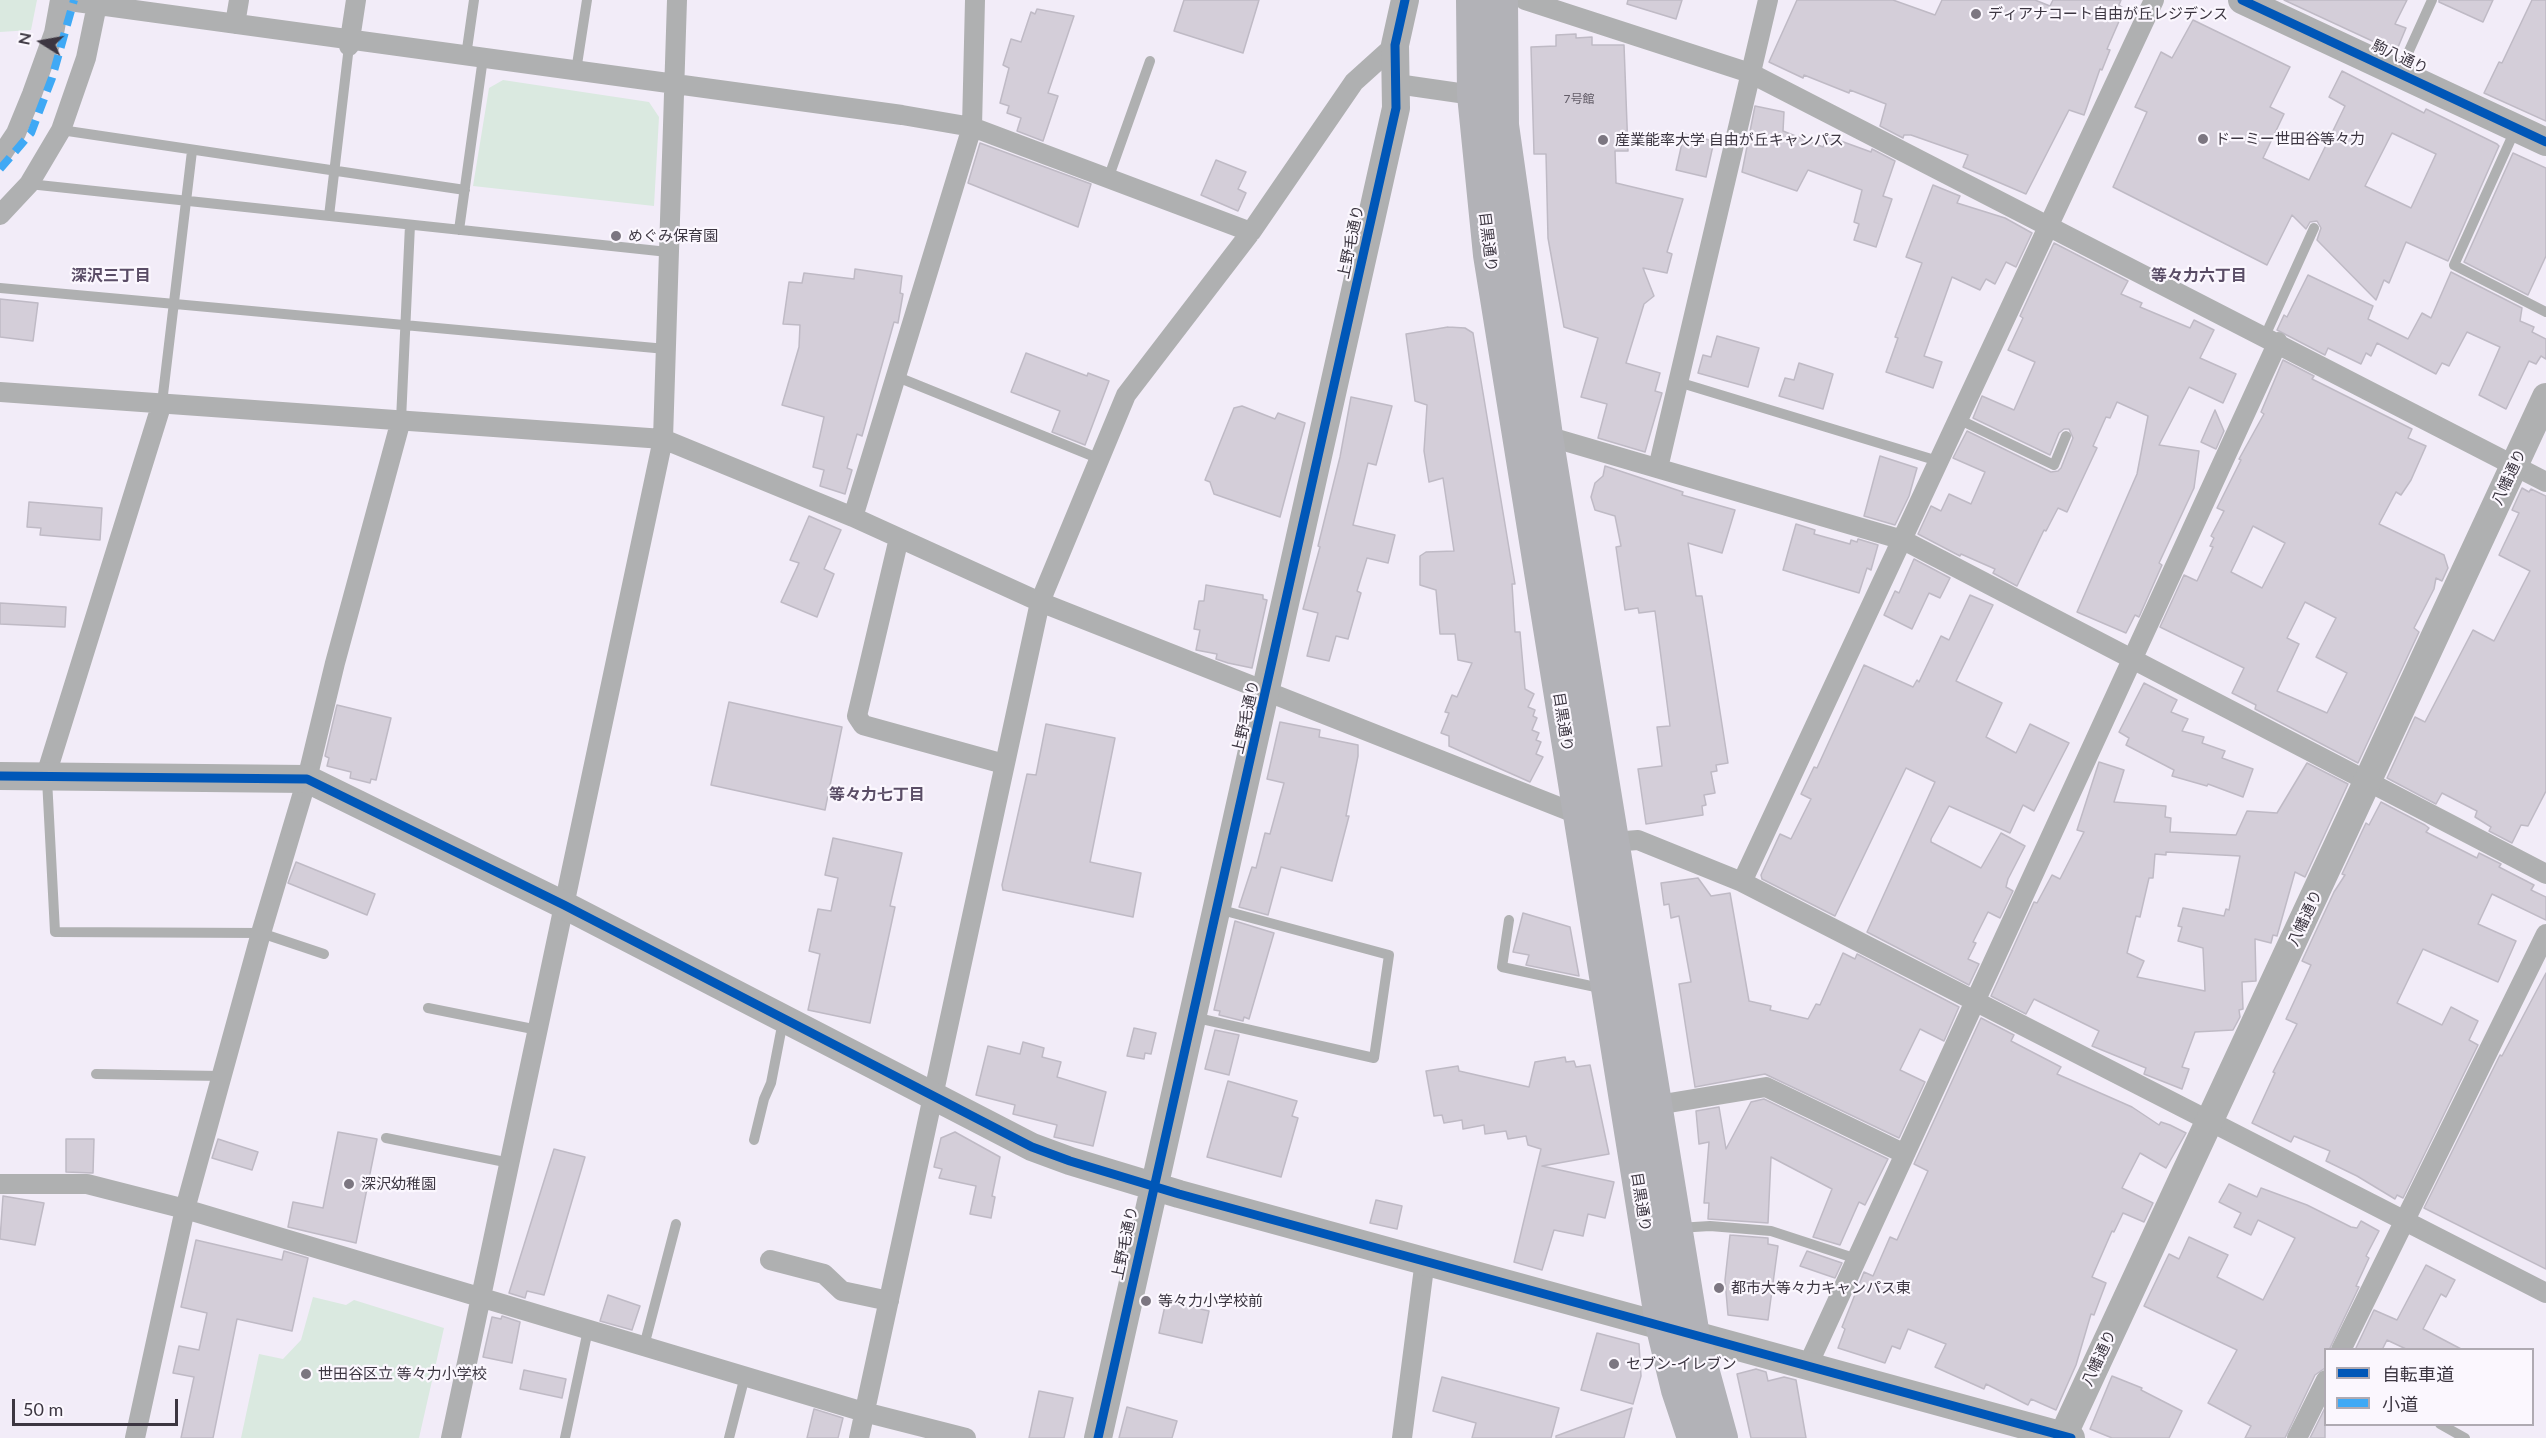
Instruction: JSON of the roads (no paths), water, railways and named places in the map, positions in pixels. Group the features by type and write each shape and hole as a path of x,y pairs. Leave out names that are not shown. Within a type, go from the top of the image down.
{"main road":[{"name":"目黒通り","path":"1472,0 1473,95 1489,255 1577,814 1661,1324 1677,1390 1693,1438"},
{"name":"目黒通り","path":"1502,0 1503,125 1547,436 1694,1336 1722,1438"}],"street":[{"path":"0,157 16,133 32,94 54,33 61,0 98,3 350,42 902,115 972,127 1251,232"},
{"path":"235,24 239,0"},
{"path":"350,42 356,0"},
{"path":"451,1438 663,439 677,0"},
{"path":"853,517 972,127 975,0"},
{"name":"上野毛通り","path":"1098,1438 1396,108 1395,45 1405,0"},
{"path":"1526,0 1750,73 2546,482"},
{"path":"1658,468 1768,0"},
{"path":"1742,882 2154,0"},
{"name":"駒八通り","path":"2242,0 2546,142"},
{"path":"0,215 29,184 61,130 86,58 98,3"},
{"path":"859,1438 1040,602 1126,395 1251,232 1354,82 1395,45"},
{"path":"1397,84 1473,95"},
{"path":"1808,1365 2132,661 2271,339"},
{"path":"0,392 663,439 853,517 1040,602 1577,814"},
{"name":"八幡通り","path":"2065,1437 2546,397"},
{"path":"46,776 162,403"},
{"path":"135,1438 185,1209 261,933 307,779 335,663 401,420"},
{"path":"1547,436 1903,540 2132,661 2546,874"},
{"path":"899,538 857,716 863,725 1004,764"},
{"path":"0,776 307,779 564,905 1032,1147 1154,1186 2065,1437"},
{"path":"1612,842 1638,840 1742,882 2404,1220 2544,1288"},
{"path":"2341,1348 2546,934"},
{"path":"1657,1105 1766,1087 1905,1154"},
{"path":"0,1184 87,1184 185,1209 864,1412 966,1438"},
{"path":"771,1260 824,1274 842,1291 889,1301"},
{"path":"1402,1438 1425,1260"},
{"path":"2297,1438 2324,1382"}],"lane":[{"path":"459,230 465,190 475,57 474,0"},
{"path":"576,71 586,0"},
{"path":"2399,73 2432,0"},
{"path":"329,216 350,42"},
{"path":"1108,179 1150,61"},
{"path":"2516,128 2454,265 2546,312"},
{"path":"61,130 465,190"},
{"path":"162,403 172,302 192,151"},
{"path":"29,184 668,252"},
{"path":"401,420 410,225"},
{"path":"2271,339 2314,228"},
{"path":"0,288 666,349"},
{"path":"896,376 1100,459"},
{"path":"1678,382 1938,461"},
{"path":"1958,420 2054,465 2066,436"},
{"path":"46,776 56,932 261,933 324,954"},
{"path":"1192,1017 1374,1058 1389,955 1217,908"},
{"path":"1509,920 1502,967 1606,989"},
{"path":"428,1008 538,1030"},
{"path":"754,1140 764,1099 771,1083 784,1018"},
{"path":"96,1074 221,1076"},
{"path":"386,1138 510,1163"},
{"path":"644,1346 676,1224"},
{"path":"1678,1228 1710,1226 1771,1231 1857,1259"},
{"path":"565,1438 588,1330"},
{"path":"729,1438 745,1376"},
{"path":"2442,1426 2465,1438"}],"place":[{"name":"ディアナコート自由が丘レジデンス","path":"1976,14"},
{"name":"ドーミー世田谷等々力","path":"2203,139"},
{"name":"産業能率大学 自由が丘キャンパス","path":"1603,140"},
{"name":"めぐみ保育園","path":"616,236"},
{"name":"深沢幼稚園","path":"349,1184"},
{"name":"都市大等々力キャンパス東","path":"1719,1288"},
{"name":"等々力小学校前","path":"1146,1301"},
{"name":"セブン-イレブン","path":"1614,1364"},
{"name":"世田谷区立 等々力小学校","path":"306,1374"}],"district":[{"name":"深沢三丁目","path":"111,276"},
{"name":"等々力六丁目","path":"2199,276"},
{"name":"等々力七丁目","path":"877,795"}]}
